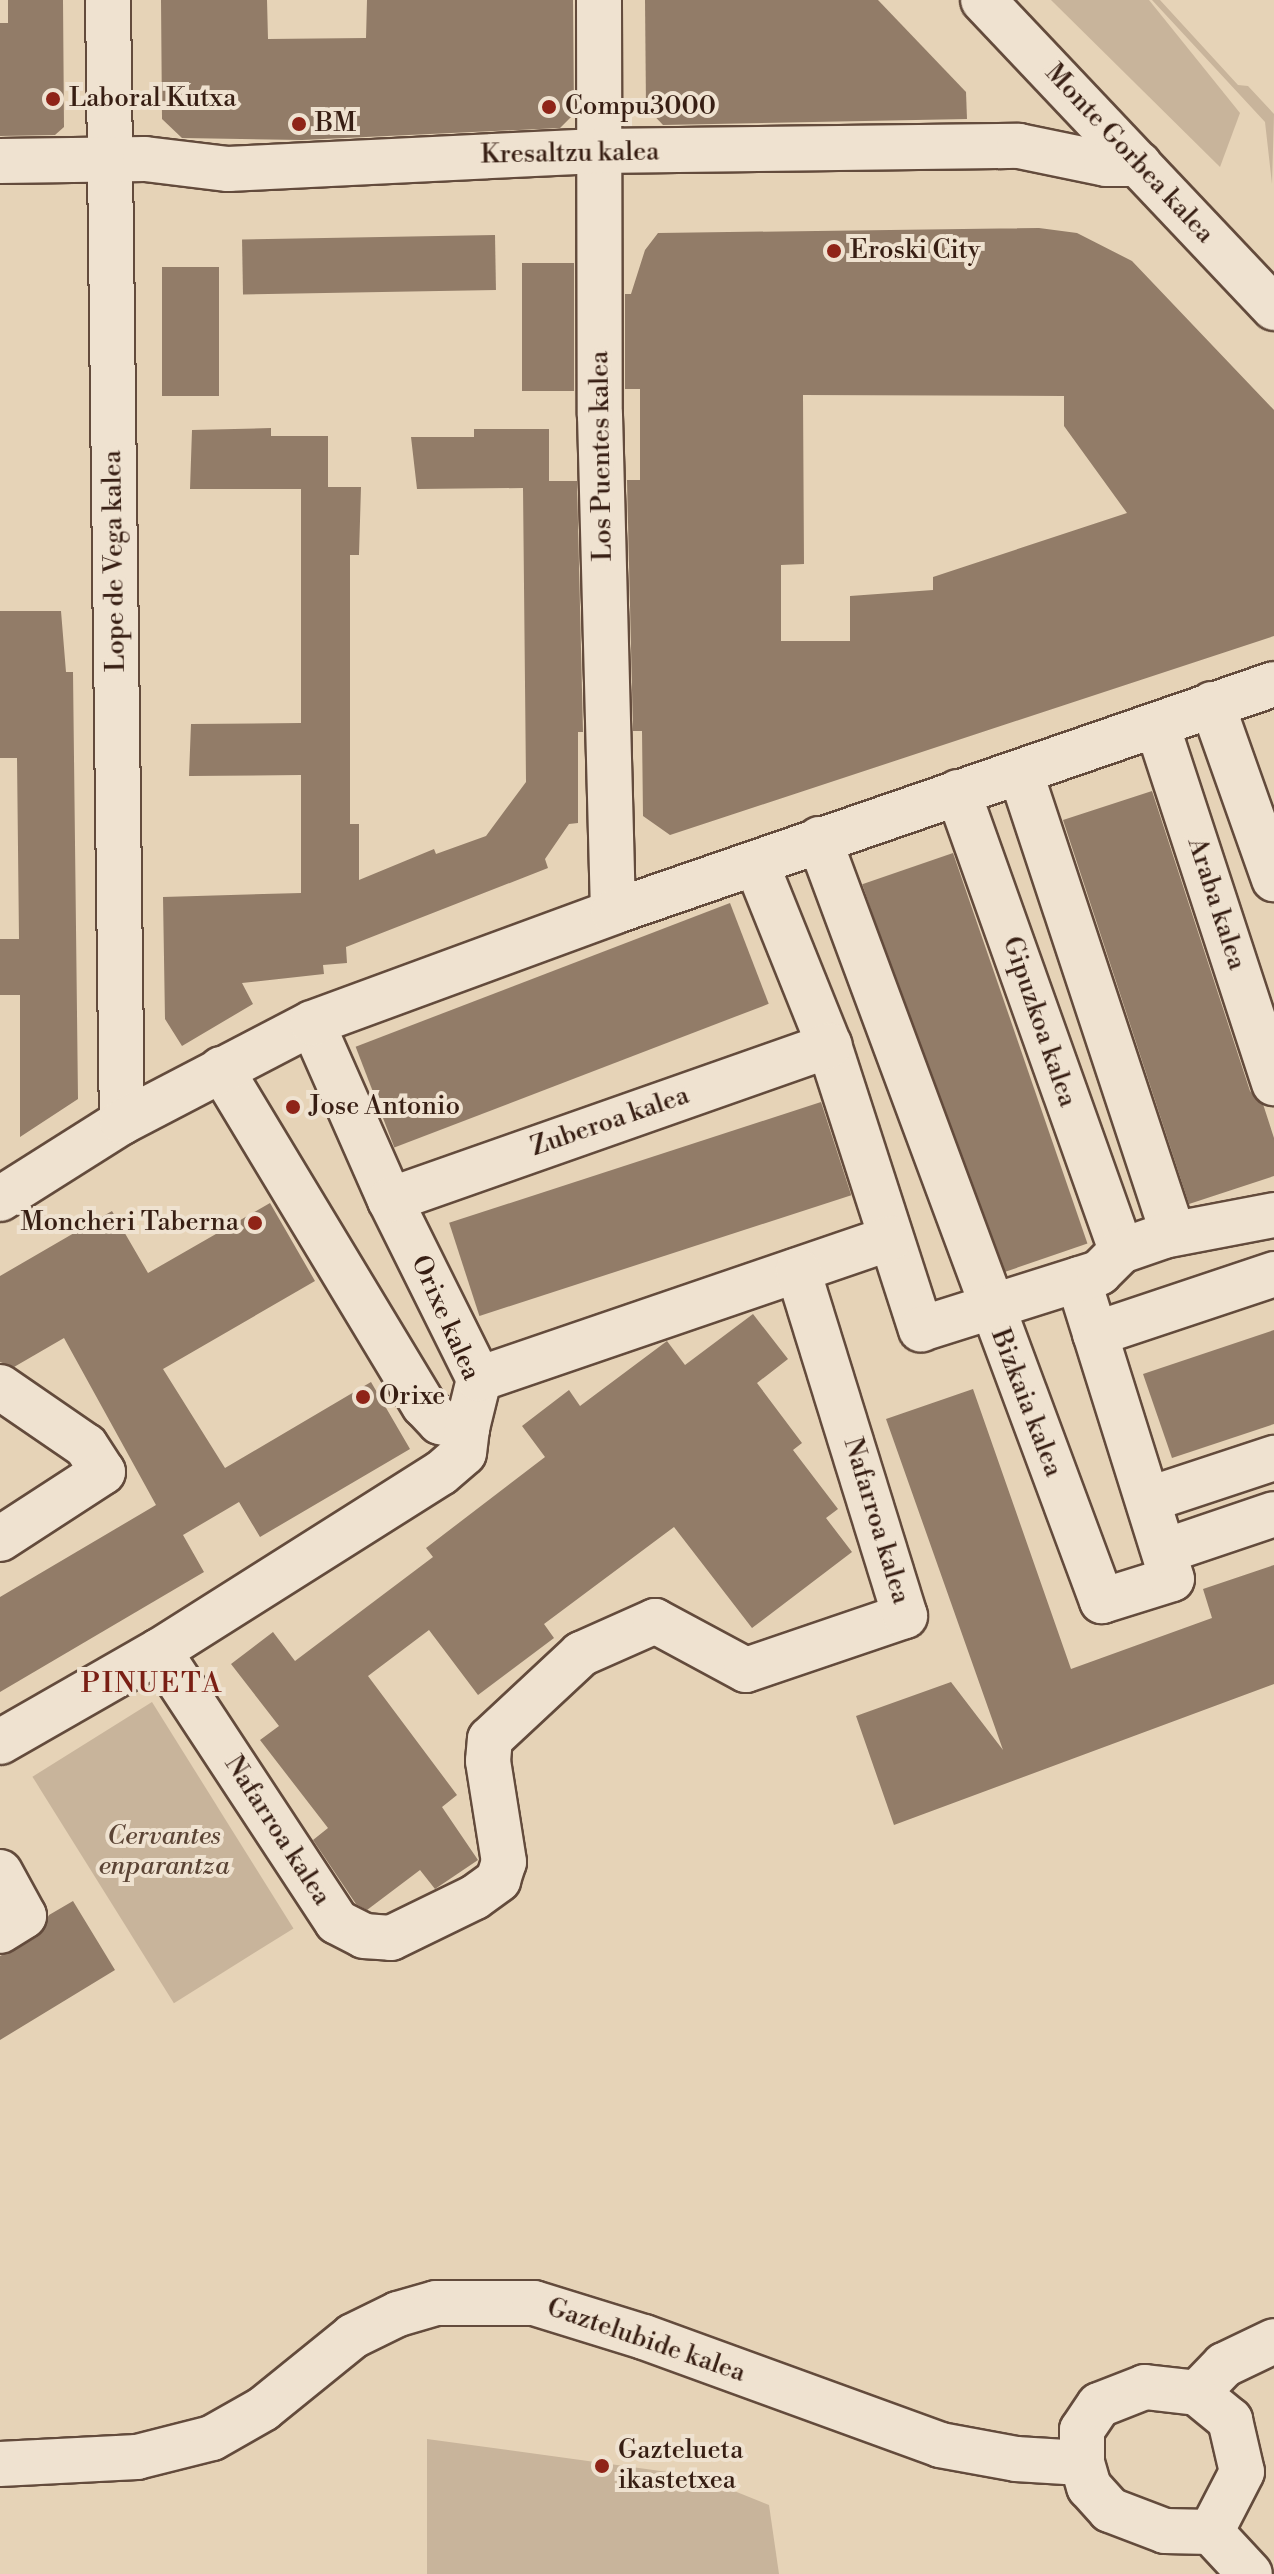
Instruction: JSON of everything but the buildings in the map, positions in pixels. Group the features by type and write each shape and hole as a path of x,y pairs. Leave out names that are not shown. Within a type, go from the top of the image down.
{"street":[{"name":"Lope de Vega kalea","path":"108,0 122,1122"},
{"name":"Los Puentes kalea","path":"599,0 598,151 613,912"},
{"name":"Monte Gorbea kalea","path":"983,0 1274,308"},
{"name":"Kresaltzu kalea","path":"0,161 110,163 145,159 228,169 598,151 1019,146 1106,164 1139,164"},
{"path":"0,1199 122,1122 312,1023 819,839 1021,774 1274,684"},
{"path":"1212,704 1274,879"},
{"name":"Araba kalea","path":"1157,725 1274,1083"},
{"path":"1021,774 1173,1234"},
{"name":"Gipuzkoa kalea","path":"958,792 1121,1251"},
{"name":"Bizkaia kalea","path":"819,839 989,1307 1102,1601 1172,1579 1150,1499 1078,1279"},
{"path":"756,863 829,1045 921,1329 1099,1273 1121,1251 1173,1234 1274,1215"},
{"name":"Orixe kalea","path":"221,1069 424,1405 440,1422 467,1428 479,1379 390,1200 312,1023"},
{"name":"Zuberoa kalea","path":"390,1200 829,1045"},
{"path":"479,1379 890,1238"},
{"name":"Nafarroa kalea","path":"159,1651 337,1922 364,1936 391,1938 475,1897 498,1880 504,1862 488,1761 490,1739 581,1654 655,1621 746,1670 905,1616 798,1270"},
{"path":"1095,1334 1274,1274"},
{"path":"0,1387 86,1446 103,1472 0,1539"},
{"path":"0,1742 159,1651 441,1473 464,1453 467,1428"},
{"path":"1150,1499 1274,1458"},
{"path":"1165,1551 1274,1514"},
{"path":"0,1872 24,1916 0,1931"},
{"name":"Gaztelubide kalea","path":"0,2464 137,2457 212,2438 263,2409 353,2336 398,2314 436,2303 534,2303 644,2337 940,2445 1016,2459 1082,2463"},
{"path":"1197,2393 1224,2365 1274,2341"},
{"path":"1211,2532 1258,2472 1230,2420 1197,2393 1145,2387 1099,2405 1082,2430 1082,2463 1089,2487 1110,2510 1165,2531 1211,2532 1250,2574"}],"green space":[{"path":"1051,0 1149,0 1240,113 1220,167"},
{"path":"1152,0 1160,0 1238,85 1248,86 1274,114 1272,184 1265,122"},
{"name":"Cervantes enparantza","path":"152,1702 293,1928 174,2003 32,1777"},
{"path":"427,2439 697,2476 769,2505 779,2574 427,2574"}],"place":[{"name":"Laboral Kutxa","path":"53,99"},
{"name":"Compu3000","path":"549,107"},
{"name":"BM","path":"299,124"},
{"name":"Eroski City","path":"834,251"},
{"name":"Jose Antonio","path":"293,1107"},
{"name":"Moncheri Taberna","path":"255,1223"},
{"name":"Orixe","path":"363,1397"},
{"name":"Gaztelueta ikastetxea","path":"602,2466"}],"district":[{"name":"PINUETA","path":"152,1684"}]}
